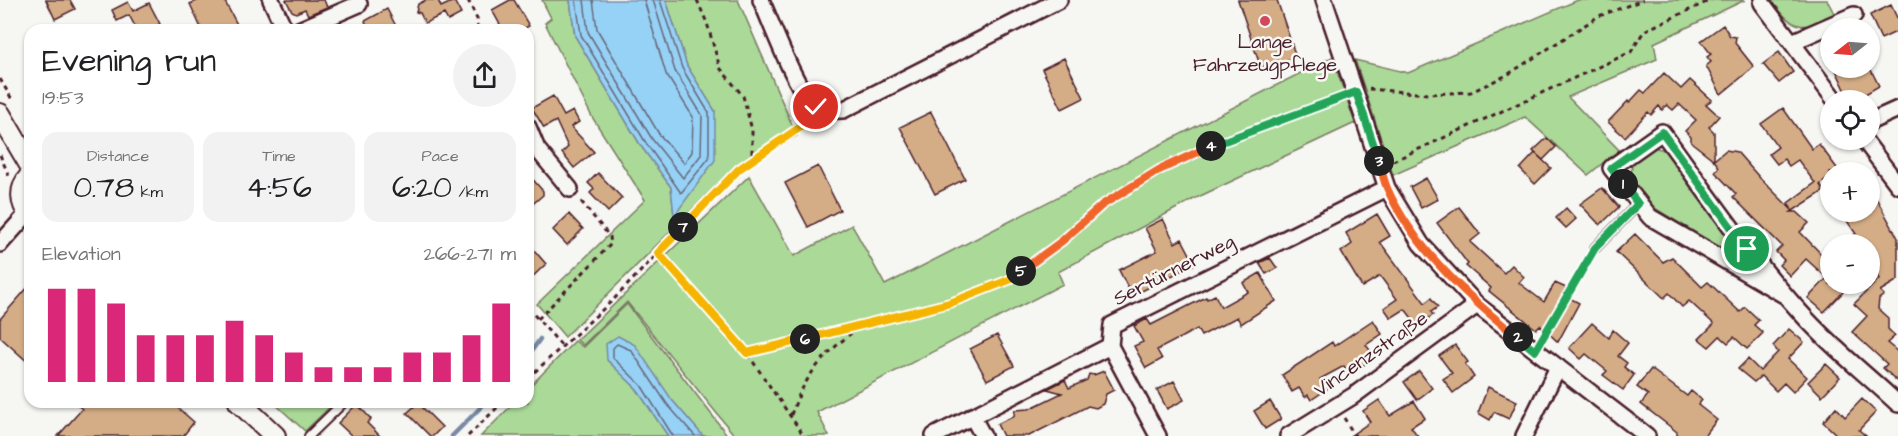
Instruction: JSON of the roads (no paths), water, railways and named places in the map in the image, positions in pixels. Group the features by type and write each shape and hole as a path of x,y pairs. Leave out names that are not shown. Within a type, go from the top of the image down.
{"street":[{"path":"271,0 282,24"},
{"path":"760,0 804,93 816,107 824,111 843,110 1059,0"},
{"path":"1324,0 1387,188 1421,244 1477,305 1647,436"},
{"path":"1762,3 1828,90"},
{"path":"313,24 358,4"},
{"path":"1792,42 1854,15"},
{"path":"1880,117 1898,109"},
{"path":"0,114 24,155"},
{"path":"1786,296 1650,217 1611,168 1662,132 1747,249 1786,296 1802,314 1898,404"},
{"path":"1872,150 1898,185"},
{"path":"534,154 570,189"},
{"path":"24,185 22,196 24,201"},
{"name":"Sertürnerweg","path":"1110,346 1112,325 1387,188"},
{"path":"0,244 24,219"},
{"name":"Vincenzstraße","path":"1288,436 1336,406 1477,305"},
{"path":"934,436 1110,346 1158,436"},
{"path":"1524,436 1558,367"},
{"path":"245,408 275,436"},
{"path":"972,416 983,436"}],"lane":[{"path":"1595,248 1638,204"},
{"path":"309,436 338,408"}],"water":[{"path":"570,0 666,0 687,66 715,111 715,160 674,216 671,187 641,146 575,36"},
{"path":"618,336 635,345 672,400 703,436 668,436 636,388 607,360 606,344"}],"waterway":[{"path":"534,348 540,339"},
{"path":"452,436 480,408"}],"place":[{"name":"Lange Fahrzeugpflege","path":"1265,21"}]}
